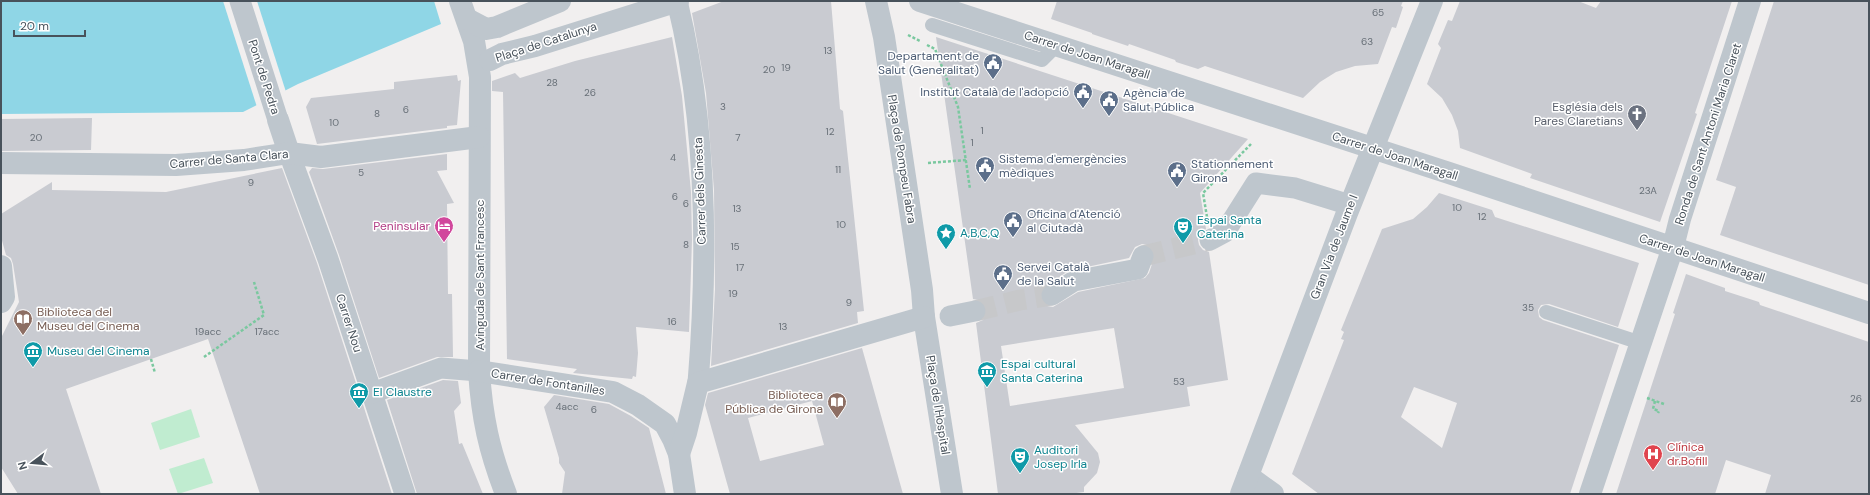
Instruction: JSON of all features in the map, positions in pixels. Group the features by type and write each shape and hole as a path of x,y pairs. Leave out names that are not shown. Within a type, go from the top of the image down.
{"street":[{"name":"Pont de Pedra","path":"240,1 289,153"},
{"name":"Plaça de Catalunya","path":"464,10 486,29 497,27 524,17 560,1"},
{"name":"Plaça de Catalunya","path":"464,10 485,68 502,54 535,46 677,1"},
{"name":"Carrer dels Ginesta","path":"677,1 684,34 696,110 700,164 703,266 698,383"},
{"name":"Plaça de Pompeu Fabra","path":"876,1 884,37 922,290 924,317"},
{"name":"Carrer de Joan Maragall","path":"920,1 1373,148 1869,313"},
{"name":"Gran Via de Jaume I","path":"1244,485 1350,205 1432,1"},
{"name":"Ronda de Sant Antoni Maria Claret","path":"1590,494 1673,247 1680,219 1750,1"},
{"path":"485,68 524,17"},
{"name":"Avinguda de Sant Francesc","path":"485,68 479,137 479,371 482,407 487,436 506,494"},
{"name":"Carrer de Santa Clara","path":"1,162 176,165 244,160 289,153 321,157 479,137"},
{"name":"Carrer Nou","path":"289,153 328,259 405,494"},
{"path":"1210,240 1225,232 1256,183 1295,188 1350,205"},
{"path":"1052,295 1074,280 1138,269 1143,256"},
{"path":"1,266 4,297 1,302"},
{"path":"950,316 975,312"},
{"path":"685,494 679,454 686,433 698,383 924,317"},
{"name":"Plaça de l'Hospital","path":"924,317 952,494"},
{"name":"Carrer de Fontanilles","path":"372,393 441,368 479,371 614,392 638,405 665,424 679,454"},
{"path":"1244,485 1273,494"}],"lane":[{"path":"932,24 1042,60 1057,45"},
{"path":"1546,312 1641,343"}],"path":[{"path":"935,49 958,107 970,189"},
{"path":"1210,240 1203,192 1251,144"},
{"path":"928,163 966,160"},
{"path":"204,357 264,315 254,282"},
{"path":"151,359 156,373"},
{"path":"1647,398 1664,404"},
{"path":"1655,401 1653,409 1658,411 1658,414"}],"green space":[{"path":"191,409 200,437 160,450 151,423"},
{"path":"204,458 213,483 178,494 169,469"}],"water":[{"path":"1,1 434,1 441,24 298,84 243,112 1,114"}],"pier":[{"path":"223,1 257,1 286,92 257,107"}],"building":[{"path":"724,1 831,1 840,109 843,111 864,311 857,312 858,323 711,366 715,289 714,190 706,93 692,13"},
{"path":"1057,1 1403,1 1401,6 1403,7 1396,28 1392,27 1378,64 1355,66 1336,72 1320,82 1303,98 1205,66 1198,69 1129,44 1128,46 1051,19"},
{"path":"1460,1 1578,1 1596,8 1601,1 1732,1 1695,113 1697,114 1660,222 1530,178 1532,174 1460,148 1458,131 1452,115 1442,98 1427,84 1441,48 1438,44 1448,20 1452,21"},
{"path":"1774,1 1869,1 1869,285 1720,235 1736,187 1716,180"},
{"path":"672,37 682,96 691,192 692,240 689,332 636,327 638,353 636,377 633,376 632,379 573,373 577,369 507,359 503,92 492,91 492,81 515,73 520,78 575,61"},
{"path":"936,37 1248,139 1200,193 1206,229 1200,233 1198,240 1199,245 1203,250 1209,252 1228,380 1187,387 1190,406 1075,425 1098,453 1100,462 1097,473 1084,487 1084,492 1069,494 998,494 976,323 983,320 987,309 984,303 973,299","holes":["1142,244 1152,248 1155,255 1149,273 1145,278 1078,292 1053,307 1047,306 1042,301 1040,295 1042,289 1068,271 1129,258 1135,247","1114,328 1124,388 1010,406 1001,346"]},
{"path":"457,75 458,81 461,80 457,125 447,126 447,128 317,144 306,107 311,98 394,89 394,82"},
{"path":"92,118 91,150 1,151 1,119"},
{"path":"447,154 447,170 437,171 454,203 447,204 448,294 452,294 453,357 437,357 379,378 339,255 309,172 312,168 323,169"},
{"path":"282,168 317,263 392,494 260,494 208,339 66,389 101,494 18,494 1,467 1,338 19,302 13,264 11,258 6,255 1,237 1,214 52,182 52,190 166,192"},
{"path":"1439,193 1492,210 1495,217 1639,263 1618,327 1549,304 1541,305 1538,310 1539,317 1543,320 1619,345 1570,494 1319,494 1292,474 1344,340 1341,339 1344,332 1341,330 1382,229 1413,219 1427,207","holes":["1414,387 1457,403 1442,448 1401,417"]},
{"path":"1686,274 1725,288 1725,291 1759,302 1760,305 1869,342 1869,494 1765,494 1771,475 1726,460 1715,494 1616,494 1675,314 1673,313"},
{"path":"862,348 903,494 730,494 705,405 708,393","holes":["812,401 824,445 760,461 748,418"]},
{"path":"443,380 458,381 461,403 454,411 459,444 462,443 483,494 417,494 387,400"},
{"path":"554,395 609,404 649,428 666,494 562,494 565,472 559,463 559,458 544,407"}],"tunnel":[{"path":"1143,256 1210,240"},
{"path":"975,311 1020,300 1052,295"}],"place":[{"name":"Departament de Salut (Generalitat)","path":"993,80"},
{"name":"Institut Català de l'adopció","path":"1083,109"},
{"name":"Agència de Salut Pública","path":"1109,117"},
{"name":"Església dels Pares Claretians","path":"1637,131"},
{"name":"Sistema d'emergències mèdiques","path":"985,183"},
{"name":"Stationnement Girona","path":"1177,188"},
{"name":"Oficina d'Atenció al Ciutadà","path":"1013,238"},
{"name":"Peninsular","path":"444,243"},
{"name":"Espai Santa Caterina","path":"1183,244"},
{"name":"A,B,C,Q","path":"946,250"},
{"name":"Servei Català de la Salut","path":"1003,291"},
{"name":"Biblioteca del Museu del Cinema","path":"23,336"},
{"name":"Museu del Cinema","path":"33,368"},
{"name":"Espai cultural Santa Caterina","path":"987,388"},
{"name":"El Claustre","path":"359,409"},
{"name":"Biblioteca Pública de Girona","path":"837,419"},
{"name":"Clínica dr.Bofill","path":"1653,471"},
{"name":"Auditori Josep Irla","path":"1020,474"}]}
